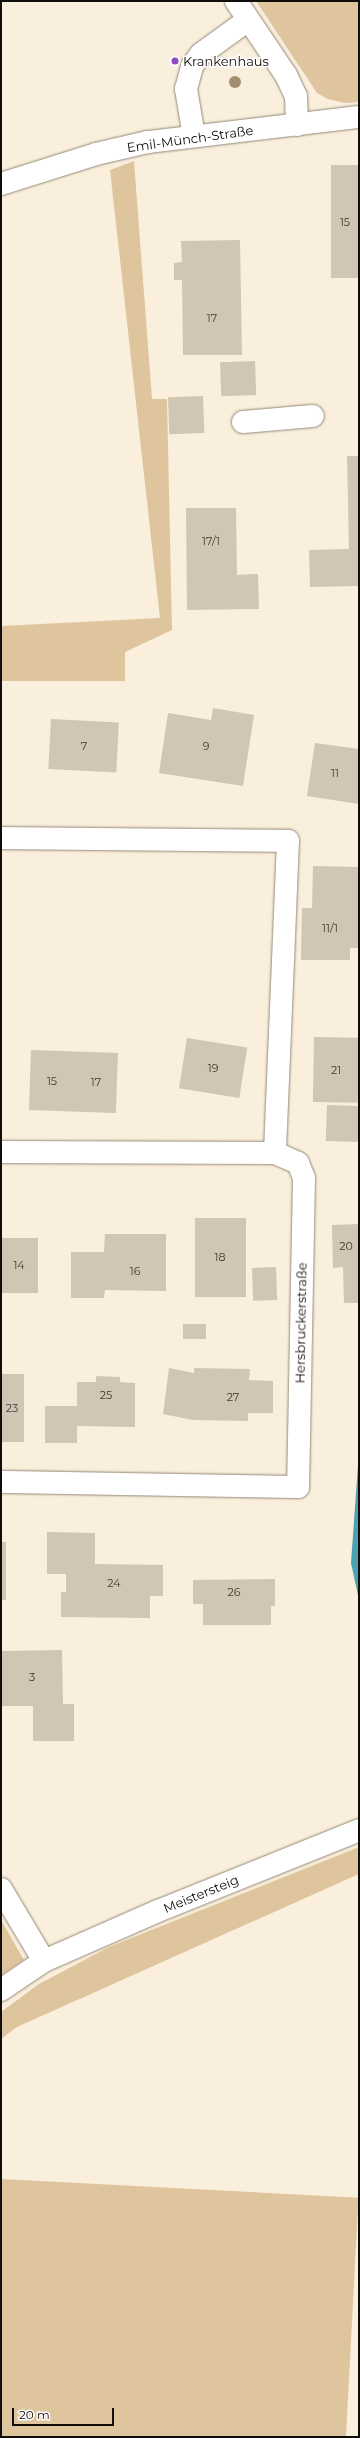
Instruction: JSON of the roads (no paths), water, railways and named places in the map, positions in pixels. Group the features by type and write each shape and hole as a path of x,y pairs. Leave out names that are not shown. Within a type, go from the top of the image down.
{"street":[{"path":"236,1 286,75 296,96 297,125"},
{"path":"194,136 186,89 192,66 201,54 248,20"},
{"name":"Emil-Münch-Straße","path":"1,184 96,154 148,142 359,117"},
{"path":"243,422 313,416"},
{"path":"1,838 288,841 275,1153"},
{"name":"Hersbruckerstraße","path":"1,1152 275,1153 298,1163 304,1178 298,1487 1,1482"},
{"name":"Meistersteig","path":"1,1990 44,1961 158,1911 359,1830"},
{"path":"1,1889 44,1961"}],"water":[{"path":"359,1451 359,1600 351,1563"}],"place":[{"name":"Krankenhaus","path":"175,61"}]}
